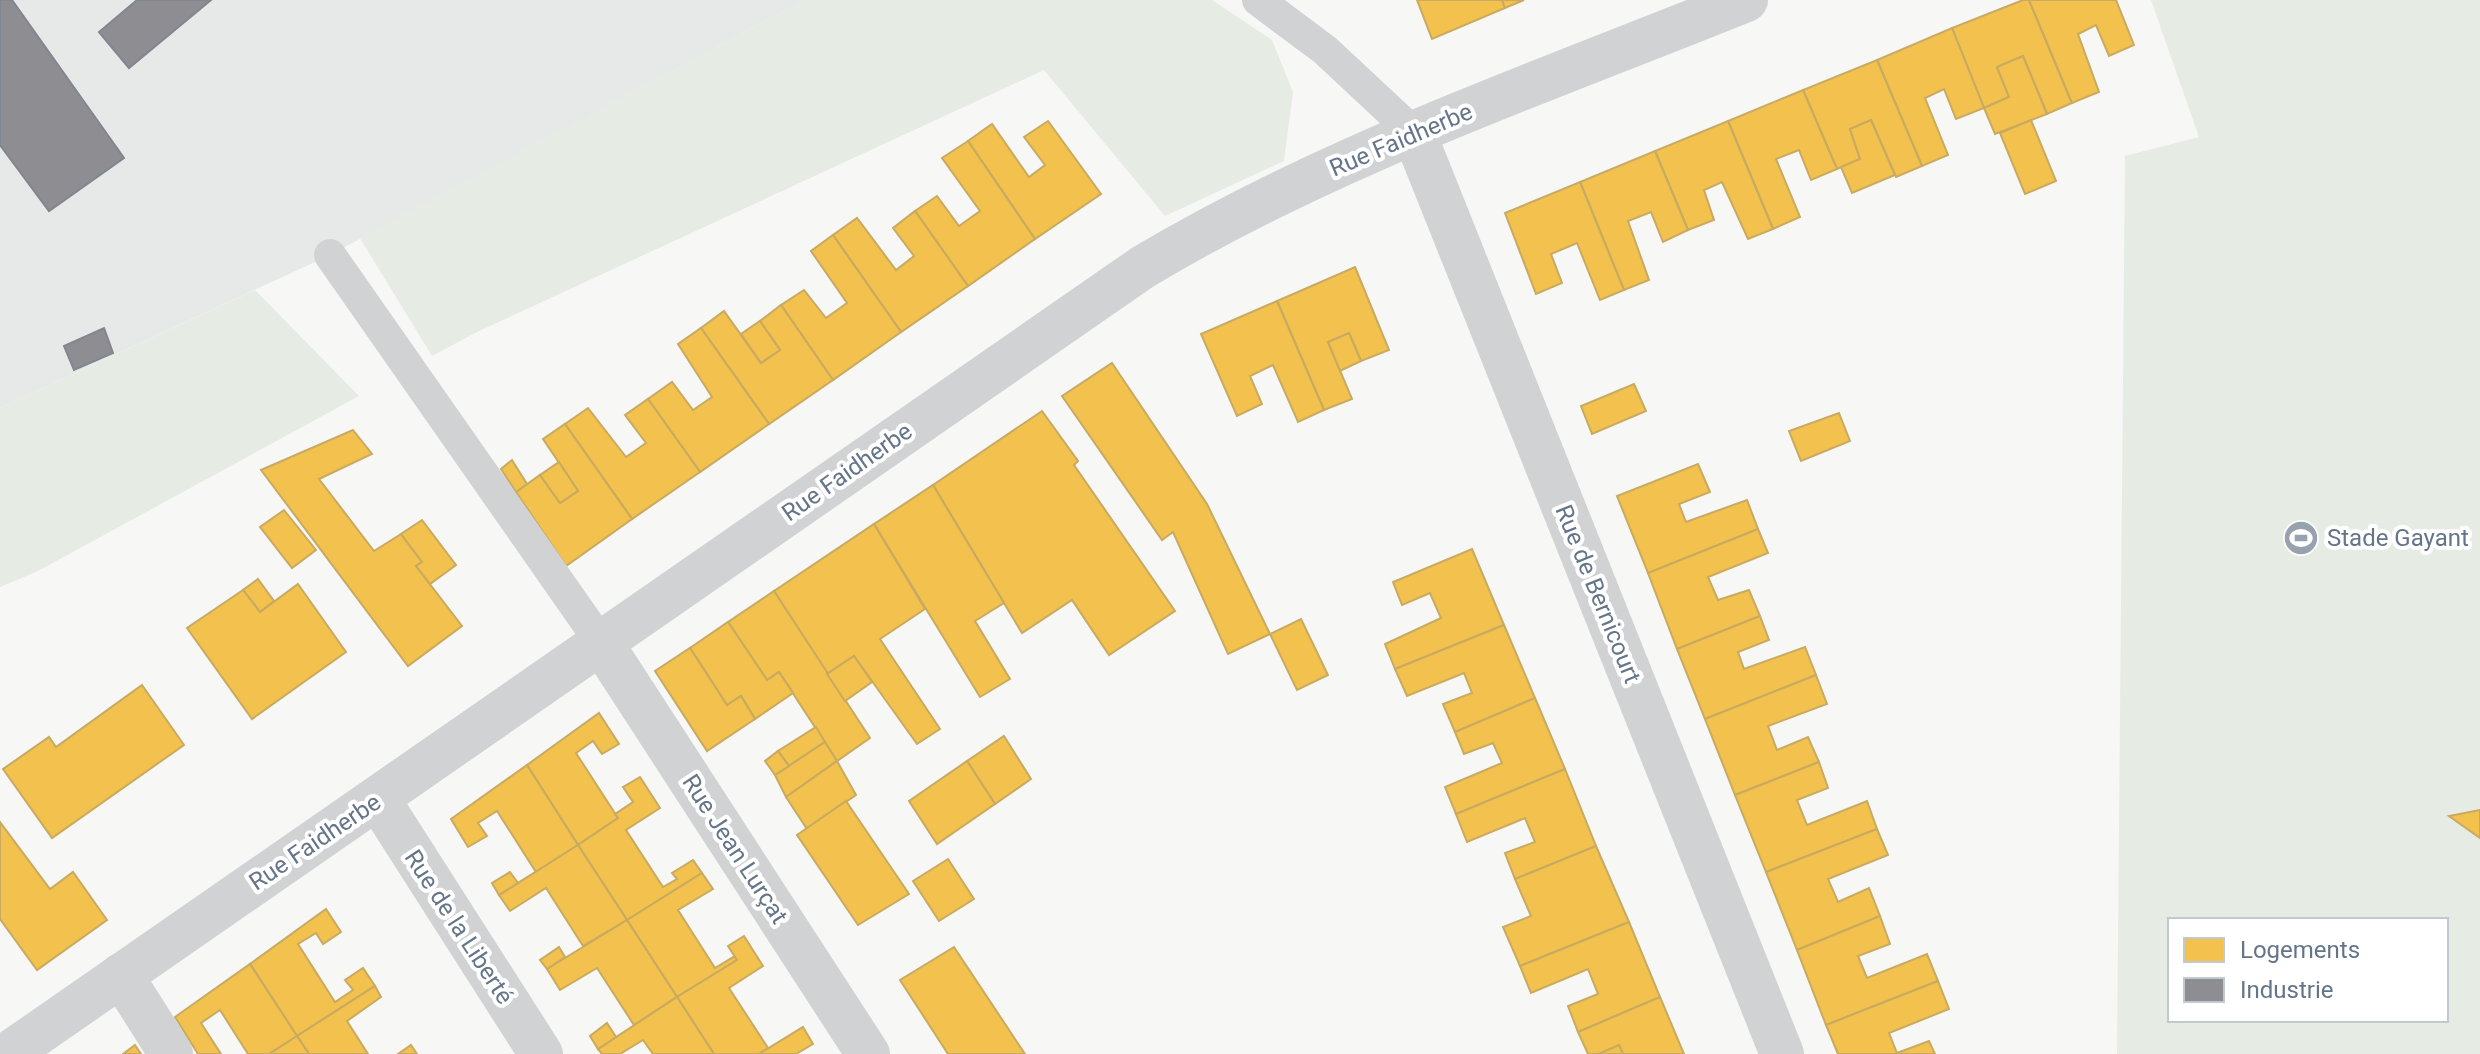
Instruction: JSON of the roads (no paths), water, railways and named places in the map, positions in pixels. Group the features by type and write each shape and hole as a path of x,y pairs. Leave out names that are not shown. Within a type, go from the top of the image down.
{"street":[{"name":"Rue Faidherbe","path":"8,1054 1143,267 1286,189 1414,133 1746,0"},
{"name":"Rue de Bernicourt","path":"1414,133 1782,1054"},
{"name":"Rue Jean Lurçat","path":"602,644 868,1054"},
{"name":"Rue de la Liberté","path":"378,799 541,1054"},
{"path":"121,975 171,1054"}],"lane":[{"path":"1258,0 1325,50 1414,133"},
{"path":"330,255 602,644"}],"place":[{"name":"Stade Gayant","path":"2301,538"}]}
